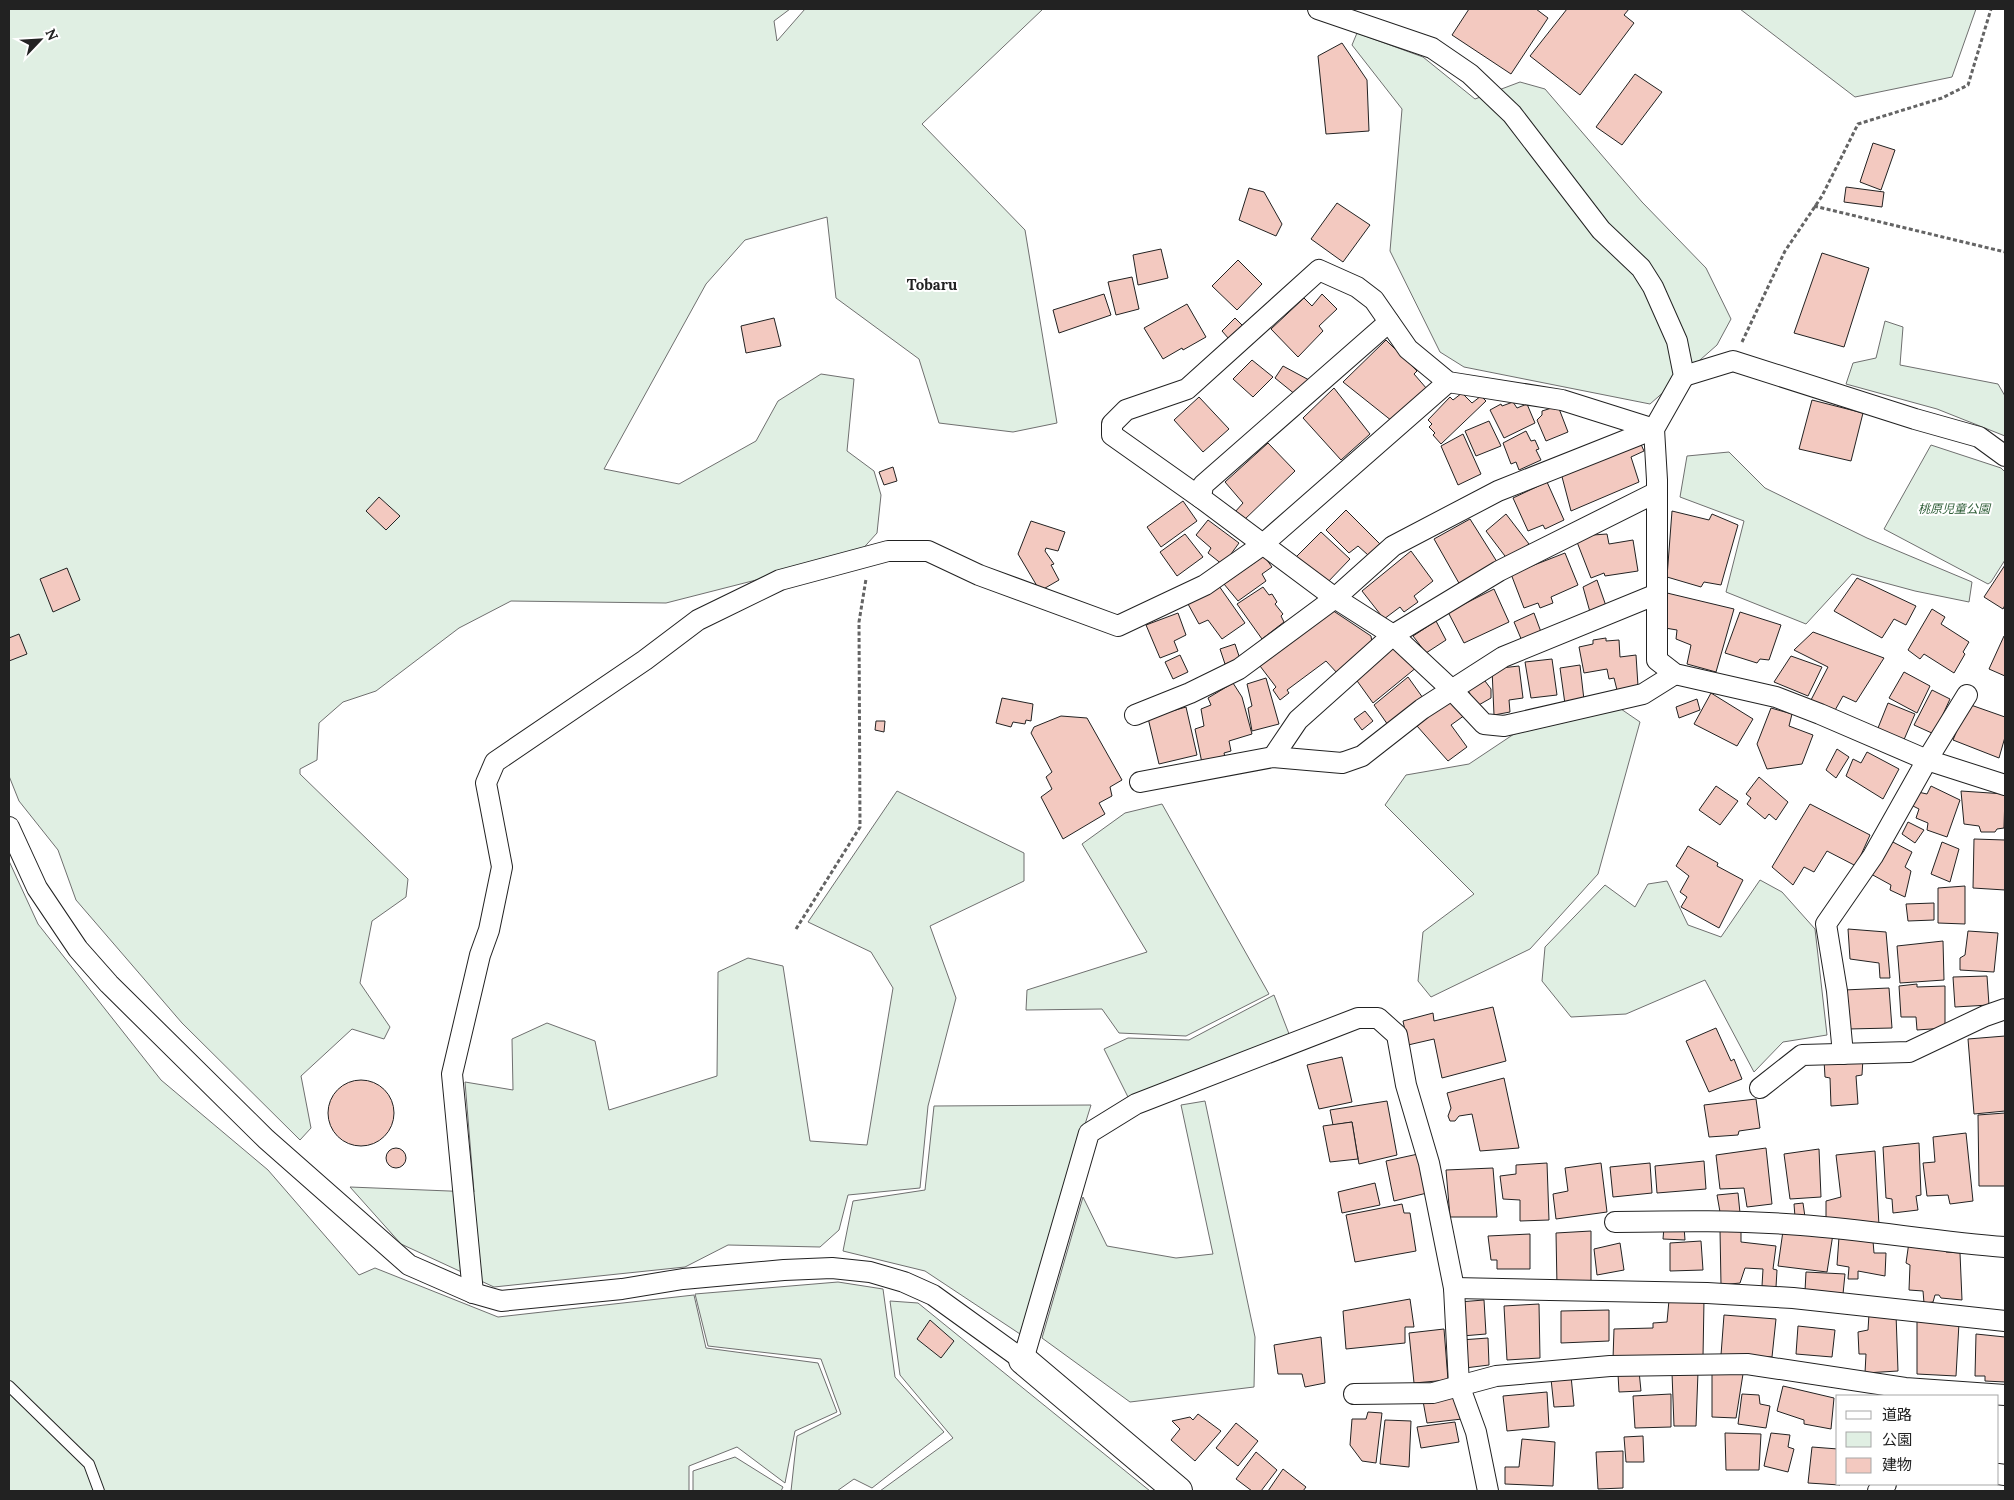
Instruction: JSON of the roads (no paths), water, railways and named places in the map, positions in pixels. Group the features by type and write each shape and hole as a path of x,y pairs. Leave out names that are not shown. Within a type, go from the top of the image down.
{"street":[{"path":"1318,9 1432,48 1470,74 1512,114 1601,230 1641,268 1653,287 1676,341 1684,376 1654,429 1657,492 1657,660 1676,674 1776,697 1927,760 2005,785"},
{"path":"1654,429 1562,400 1448,382 1408,349 1374,300 1357,287 1319,270 1187,389 1126,410 1112,424 1112,435 1201,498 1335,598 1393,635 1452,690 1484,724 1504,726 1643,694 1676,674"},
{"path":"1201,498 1203,485 1389,322"},
{"path":"1684,376 1733,362 1914,419 1979,437 2005,456"},
{"path":"473,1293 452,1074 480,956 489,930 502,868 486,783 494,762 645,660 698,620 780,580 888,551 928,551 979,575 1118,626 1205,585 1262,545 1448,382"},
{"path":"1134,715 1190,693 1239,669 1335,598 1393,546 1498,491 1654,429"},
{"path":"1273,756 1298,720 1393,635 1499,572 1657,492"},
{"path":"1140,782 1273,756 1342,763 1362,756 1422,709 1503,657 1657,594"},
{"path":"1843,1054 1837,991 1826,924 1873,856 1927,760 1967,695"},
{"path":"9,827 37,888 78,949 109,984 266,1139 409,1265 473,1293 501,1301 622,1289 683,1279 784,1270 832,1268 870,1272 904,1282 933,1295 1023,1360 1178,1491"},
{"path":"1760,1088 1802,1055 1908,1052 1985,1016 2005,1009"},
{"path":"1023,1360 1089,1132 1136,1104 1358,1018 1378,1018 1397,1035 1406,1085 1429,1163 1454,1288 1459,1385 1476,1432 1488,1491"},
{"path":"1615,1222 1718,1221 1802,1225 1957,1244 2005,1247"},
{"path":"1454,1288 1707,1293 1793,1298 2005,1321"},
{"path":"1354,1394 1433,1393 1496,1376 1610,1366 1747,1364 1906,1388 2005,1395"}],"lane":[{"path":"9,1386 89,1464 99,1491"}],"district":[{"name":"Tobaru","path":"932,285"}],"park label":[{"name":"桃原児童公園","path":"1954,509"}]}
